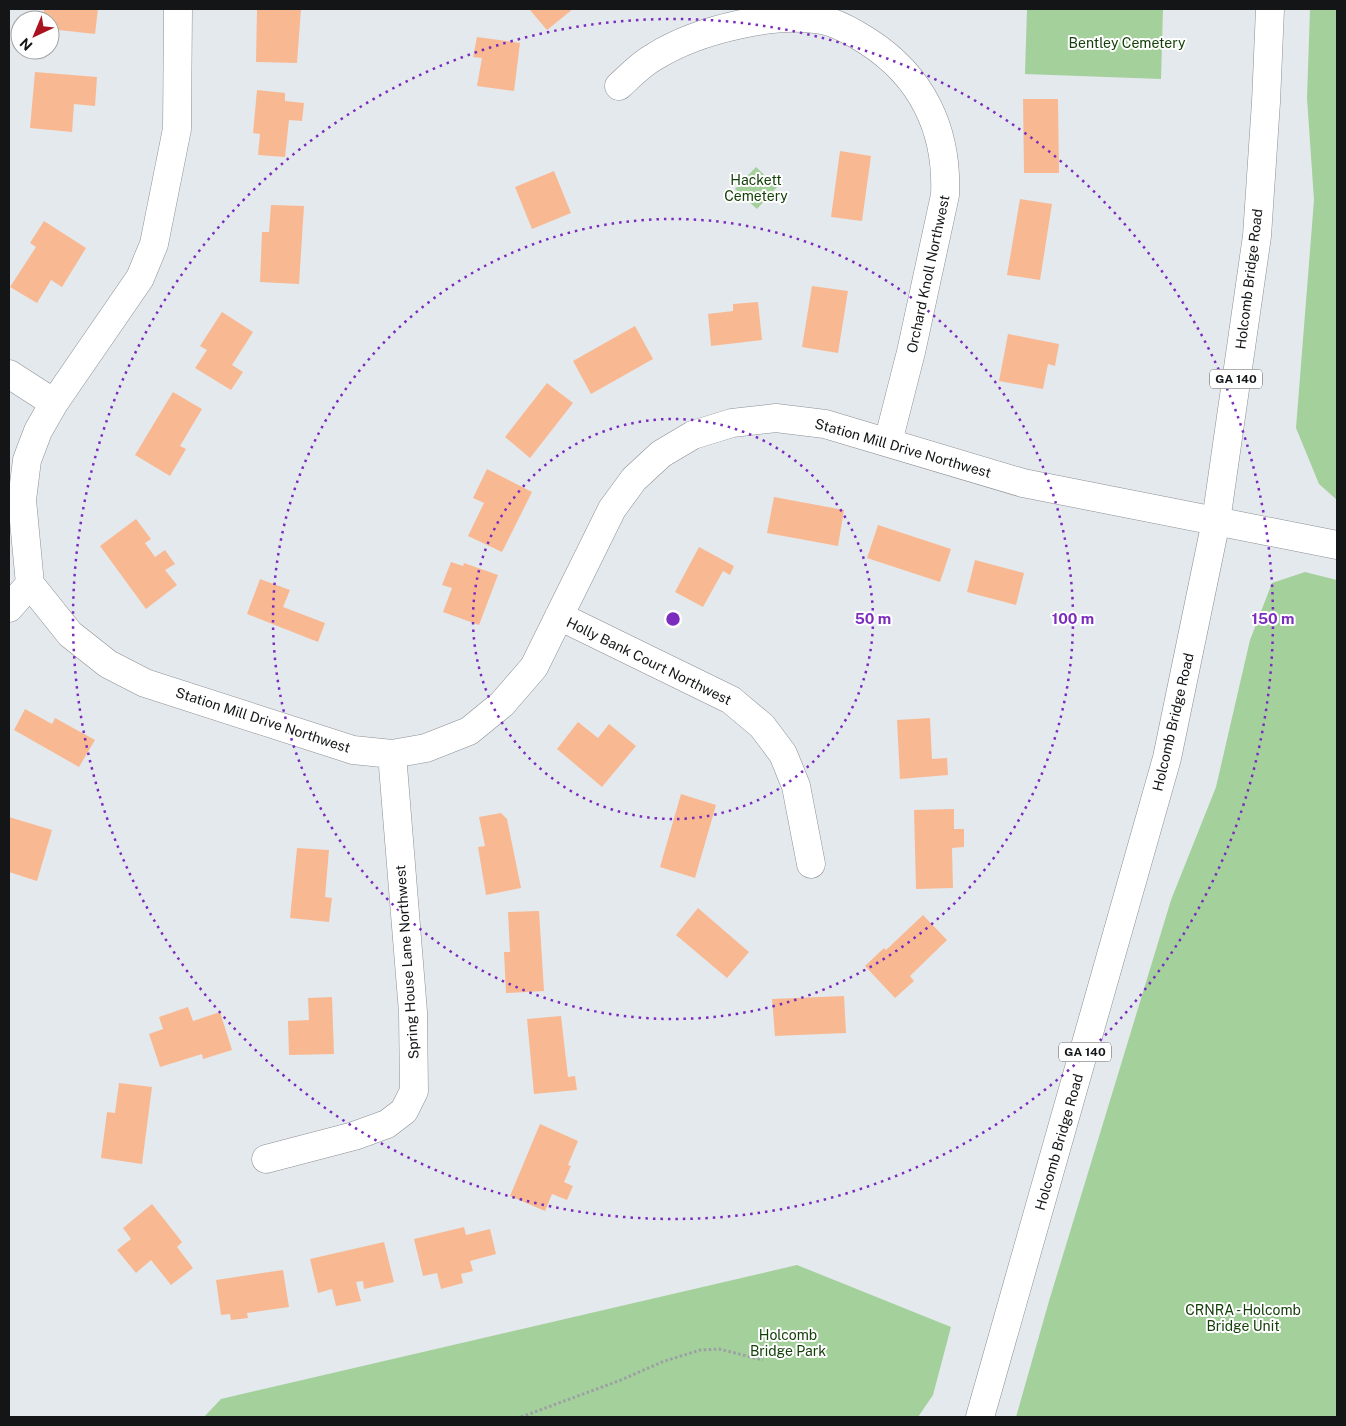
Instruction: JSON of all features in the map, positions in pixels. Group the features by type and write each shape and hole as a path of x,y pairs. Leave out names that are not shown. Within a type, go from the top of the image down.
{"street":[{"path":"9,608 30,584 22,500 27,460 38,431 54,403 140,278 154,244 177,129 178,9"},
{"name":"Holcomb Bridge Road","path":"980,1417 1167,758 1216,521 1257,236 1270,9"},
{"name":"Orchard Knoll Northwest","path":"619,86 654,56 714,30 753,22 791,19 830,22 859,36 888,54 913,79 931,113 943,146 946,172 945,195 911,352 888,442"},
{"path":"9,374 54,403"},
{"name":"Station Mill Drive Northwest","path":"30,584 70,634 108,664 146,682 353,750 392,754 426,748 469,731 502,704 534,667 612,509 634,479 661,454 693,435 732,423 776,418 825,424 1024,482 1337,545"},
{"name":"Holly Bank Court Northwest","path":"560,616 731,700 762,726 783,754 796,786 811,864"},
{"name":"Spring House Lane Northwest","path":"266,1159 354,1136 387,1124 404,1111 414,1091 413,1012 392,754"}],"path":[{"path":"521,1417 621,1380 662,1362 700,1350 719,1348 763,1360"}],"green space":[{"name":"Bentley Cemetery","path":"1027,9 1163,9 1161,79 1025,74"},
{"path":"1310,9 1337,9 1337,500 1319,484 1296,428 1314,200 1307,98"},
{"name":"Hackett Cemetery","path":"756,167 777,187 757,209 735,189"},
{"name":"CRNRA - Holcomb Bridge Unit","path":"1305,572 1337,580 1337,1417 1016,1417 1049,1301 1171,900 1216,787 1250,640 1272,583"},
{"name":"Holcomb Bridge Park","path":"797,1265 951,1327 933,1395 918,1417 204,1417 221,1399"}],"building":[{"path":"98,9 95,34 60,30 60,10 44,10"},
{"path":"257,9 301,9 297,63 256,62"},
{"path":"529,9 573,9 547,30"},
{"path":"477,37 520,43 514,91 477,86 482,58 473,57"},
{"path":"35,72 97,77 95,106 74,104 72,132 30,128"},
{"path":"257,90 285,93 285,101 304,103 302,121 289,120 285,157 258,155 260,134 253,133"},
{"path":"1023,99 1058,99 1059,173 1024,173"},
{"path":"840,151 871,156 862,221 831,217"},
{"path":"554,171 571,213 532,229 515,187"},
{"path":"1020,199 1052,204 1040,280 1007,275"},
{"path":"271,205 304,206 299,284 260,282 262,232 269,232"},
{"path":"44,221 86,248 62,287 51,280 37,303 10,287 36,247 30,243"},
{"path":"812,286 848,291 838,353 802,347"},
{"path":"758,302 762,340 711,346 708,314 733,311 733,304"},
{"path":"222,312 253,332 232,365 243,372 231,390 195,368 207,350 200,346"},
{"path":"635,326 653,359 591,394 573,361"},
{"path":"1008,334 1059,344 1055,366 1048,364 1043,389 999,381"},
{"path":"547,383 573,403 530,458 505,437"},
{"path":"173,392 202,409 180,446 186,449 170,476 135,455"},
{"path":"487,469 532,492 502,552 468,536 484,503 473,498"},
{"path":"774,497 844,510 838,546 767,533"},
{"path":"136,519 151,539 145,543 155,557 165,550 175,564 165,570 177,585 146,609 100,546"},
{"path":"878,525 951,549 940,582 867,558"},
{"path":"699,547 734,566 730,575 723,571 703,607 675,592"},
{"path":"975,560 1024,573 1016,605 967,592"},
{"path":"451,562 463,566 464,563 498,575 479,625 443,612 452,588 442,585"},
{"path":"260,579 290,590 283,607 325,623 318,642 247,614"},
{"path":"25,709 52,724 55,718 95,740 79,767 14,730"},
{"path":"930,718 932,759 947,758 948,775 900,779 897,720"},
{"path":"578,722 598,738 609,724 636,746 602,787 557,749"},
{"path":"681,794 716,805 695,878 660,867"},
{"path":"954,809 954,829 964,829 964,847 952,848 953,888 916,889 914,810"},
{"path":"501,813 507,819 521,888 486,895 478,847 485,846 479,817"},
{"path":"9,817 52,830 37,881 9,872"},
{"path":"297,848 329,850 325,897 332,898 329,922 290,918"},
{"path":"698,908 749,952 727,978 676,935"},
{"path":"539,911 544,991 506,993 504,952 510,952 508,912"},
{"path":"923,915 947,940 910,976 914,981 895,998 865,966 884,948 886,950"},
{"path":"844,996 846,1033 775,1036 772,999"},
{"path":"332,997 334,1054 289,1055 288,1021 309,1020 308,998"},
{"path":"188,1007 193,1021 220,1012 232,1050 203,1059 202,1054 160,1067 149,1034 163,1029 159,1017"},
{"path":"561,1016 568,1077 575,1076 577,1090 534,1094 527,1019"},
{"path":"119,1083 152,1087 142,1164 101,1158 107,1112 115,1113"},
{"path":"540,1124 578,1141 568,1165 571,1166 564,1182 573,1186 567,1200 552,1194 545,1211 510,1196"},
{"path":"152,1204 182,1242 177,1247 193,1268 171,1285 151,1260 136,1273 117,1250 131,1239 123,1228"},
{"path":"464,1227 466,1235 490,1229 496,1254 470,1261 473,1271 461,1274 463,1283 441,1289 437,1273 423,1276 414,1239"},
{"path":"384,1242 394,1282 364,1289 363,1281 356,1282 361,1301 336,1306 332,1289 318,1293 310,1259"},
{"path":"283,1270 289,1307 247,1313 248,1318 231,1320 230,1314 221,1315 216,1280"}]}
